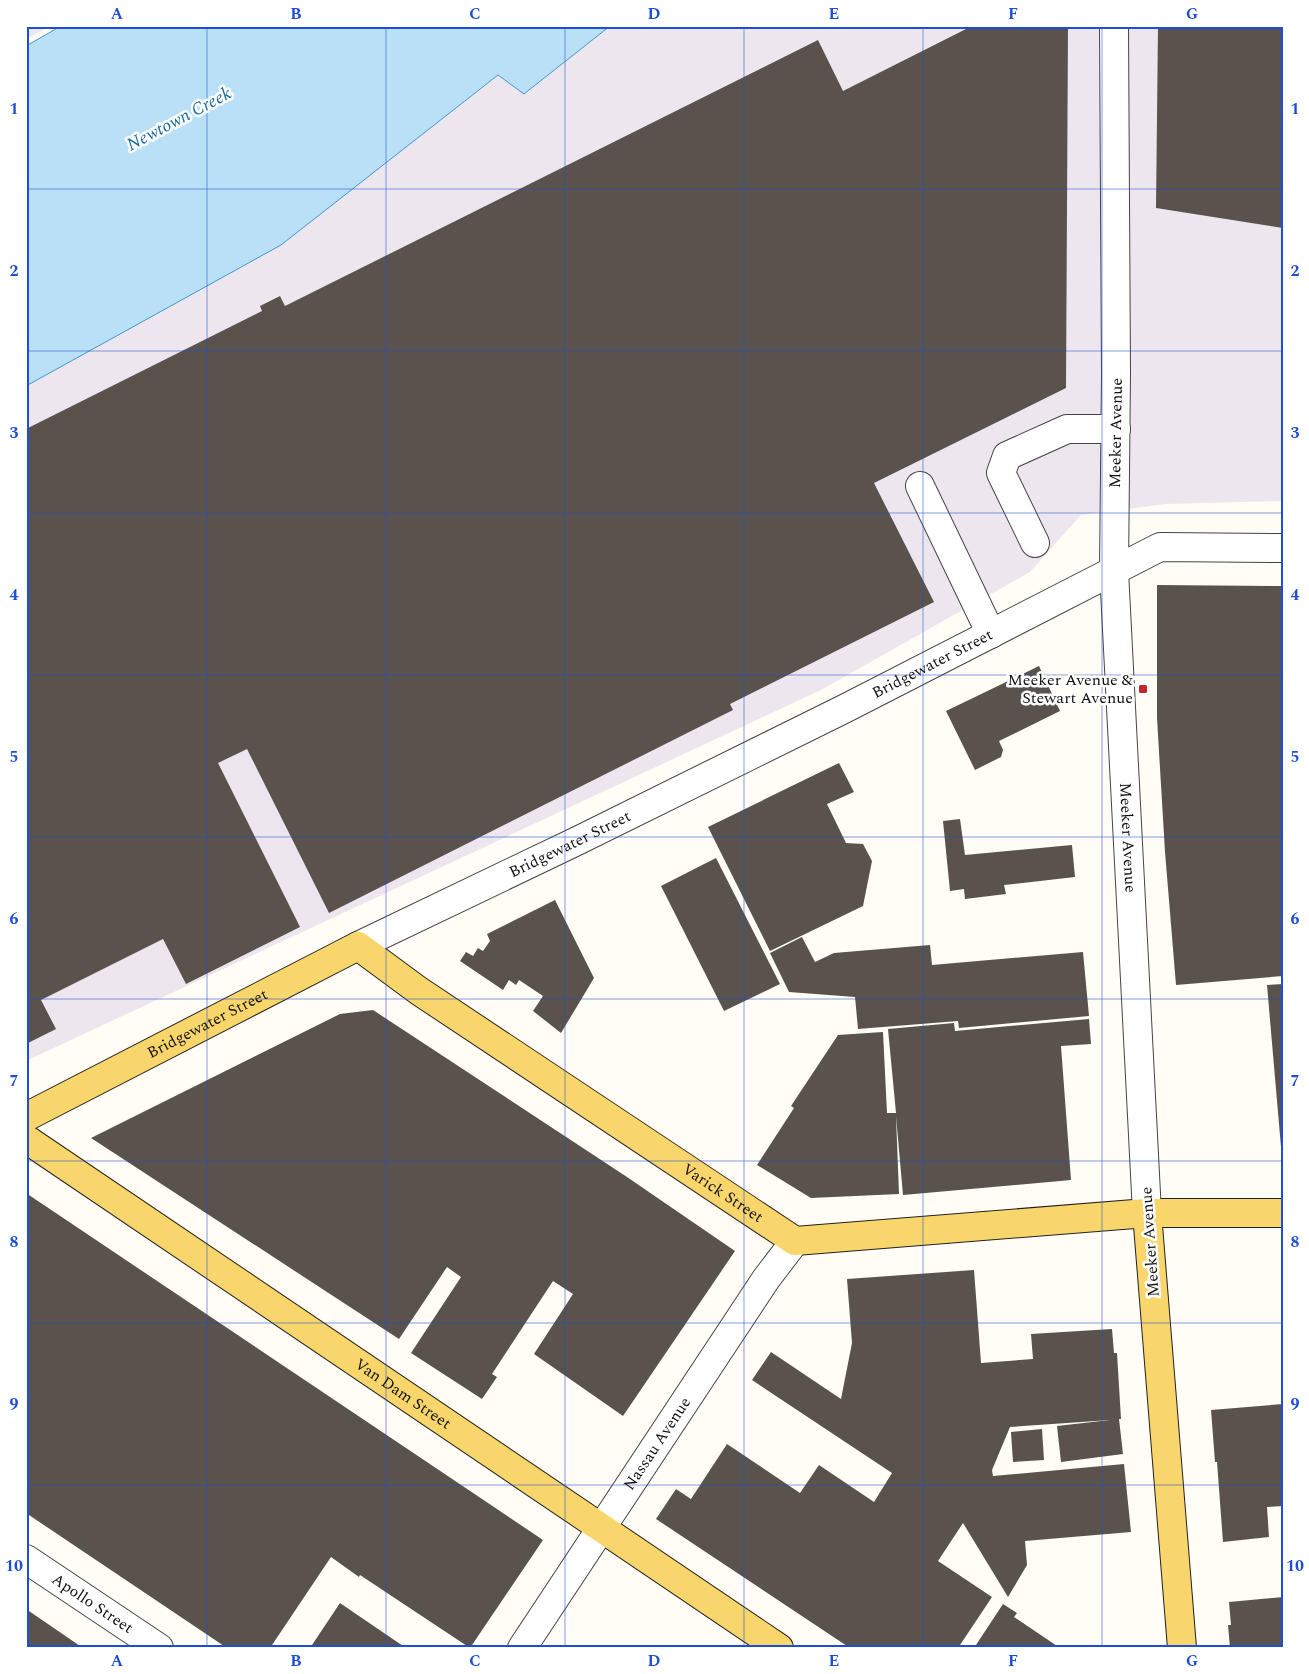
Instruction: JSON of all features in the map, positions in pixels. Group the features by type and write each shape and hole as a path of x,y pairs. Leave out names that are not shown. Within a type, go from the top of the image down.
{"main road":[{"name":"Bridgewater Street","path":"26,1116 358,946"},
{"name":"Varick Street","path":"358,946 419,991 795,1241"},
{"name":"Van Dam Street","path":"26,1139 774,1646"},
{"path":"795,1241 1148,1213 1283,1213"},
{"name":"Meeker Avenue","path":"1148,1213 1182,1648"}],"street":[{"name":"Meeker Avenue","path":"1114,26 1116,429 1114,570 1148,1213"},
{"path":"1035,543 1001,474 1007,456 1067,429 1116,429"},
{"path":"920,486 991,634"},
{"name":"Bridgewater Street","path":"358,946 844,709 1160,547 1283,548"},
{"name":"Nassau Avenue","path":"522,1648 766,1279 795,1241"},
{"name":"Apollo Street","path":"26,1559 159,1648"}],"shaded area":[{"path":"26,26 51,26 26,39"},
{"path":"610,26 1283,26 1283,501 1166,504 1081,515 1030,572 821,690 26,1061 26,386 281,245 498,75 525,94"}],"water":[{"name":"Newtown Creek","path":"61,26 610,26 524,94 498,75 281,245 26,386 26,46"}],"building":[{"path":"972,26 1068,26 1066,388 874,483 934,602 730,704 733,710 329,913 247,749 218,763 300,927 186,984 163,939 41,1000 56,1029 26,1044 26,429 262,311 260,306 280,296 285,306 818,40 843,91"},
{"path":"1158,26 1271,26 1283,28 1281,54 1283,54 1283,228 1156,208"},
{"path":"1157,585 1283,586 1283,976 1176,985 1165,852 1157,718"},
{"path":"1039,666 1060,711 999,741 1003,750 1001,757 975,770 946,711"},
{"path":"839,763 854,792 827,804 846,843 863,844 872,861 863,906 770,951 708,827"},
{"path":"960,819 965,855 1072,845 1075,877 1004,885 1006,894 965,899 964,889 950,891 943,821"},
{"path":"716,858 780,984 724,1011 661,886"},
{"path":"555,900 594,978 561,1033 533,1011 543,996 519,980 516,985 509,980 503,990 460,961 466,952 473,956 478,948 483,951 490,941 487,934"},
{"path":"802,937 815,962 834,953 930,945 932,965 1083,952 1089,1016 959,1028 958,1021 858,1029 855,997 789,992 770,953"},
{"path":"1283,984 1283,1147 1281,1147 1267,985"},
{"path":"373,1010 627,1177 735,1251 623,1416 534,1354 573,1294 553,1281 492,1374 497,1377 482,1399 411,1353 461,1277 447,1267 399,1339 91,1138 340,1014"},
{"path":"1089,1019 1091,1044 1061,1046 1071,1180 903,1195 896,1116 899,1194 811,1198 757,1165 794,1108 791,1106 838,1035 883,1032 887,1113 896,1113 888,1029 954,1023 955,1031"},
{"path":"26,1193 543,1540 470,1648 331,1557 270,1648 227,1648 26,1513"},
{"path":"974,1270 981,1363 1033,1359 1031,1334 1112,1329 1114,1353 1117,1353 1121,1419 1119,1419 1123,1454 1061,1462 1057,1426 1110,1420 1010,1427 992,1470 993,1476 1124,1464 1131,1532 1025,1541 1027,1565 1008,1597 963,1523 938,1561 992,1597 958,1648 850,1648 656,1519 676,1489 691,1499 727,1444 800,1493 819,1465 874,1502 892,1473 752,1380 771,1352 841,1399 852,1343 847,1279"},
{"path":"1283,1404 1283,1506 1267,1507 1269,1537 1223,1542 1211,1410"},
{"path":"1042,1429 1044,1460 1013,1462 1011,1432"},
{"path":"1283,1597 1283,1648 1230,1648 1229,1602"},
{"path":"340,1603 359,1616 406,1648 310,1648"},
{"path":"1003,1604 1017,1613 1014,1617 1060,1648 974,1648"},
{"path":"26,1609 83,1648 26,1648"}],"place":[{"name":"Meeker Avenue & Stewart Avenue","path":"1143,689"}]}
